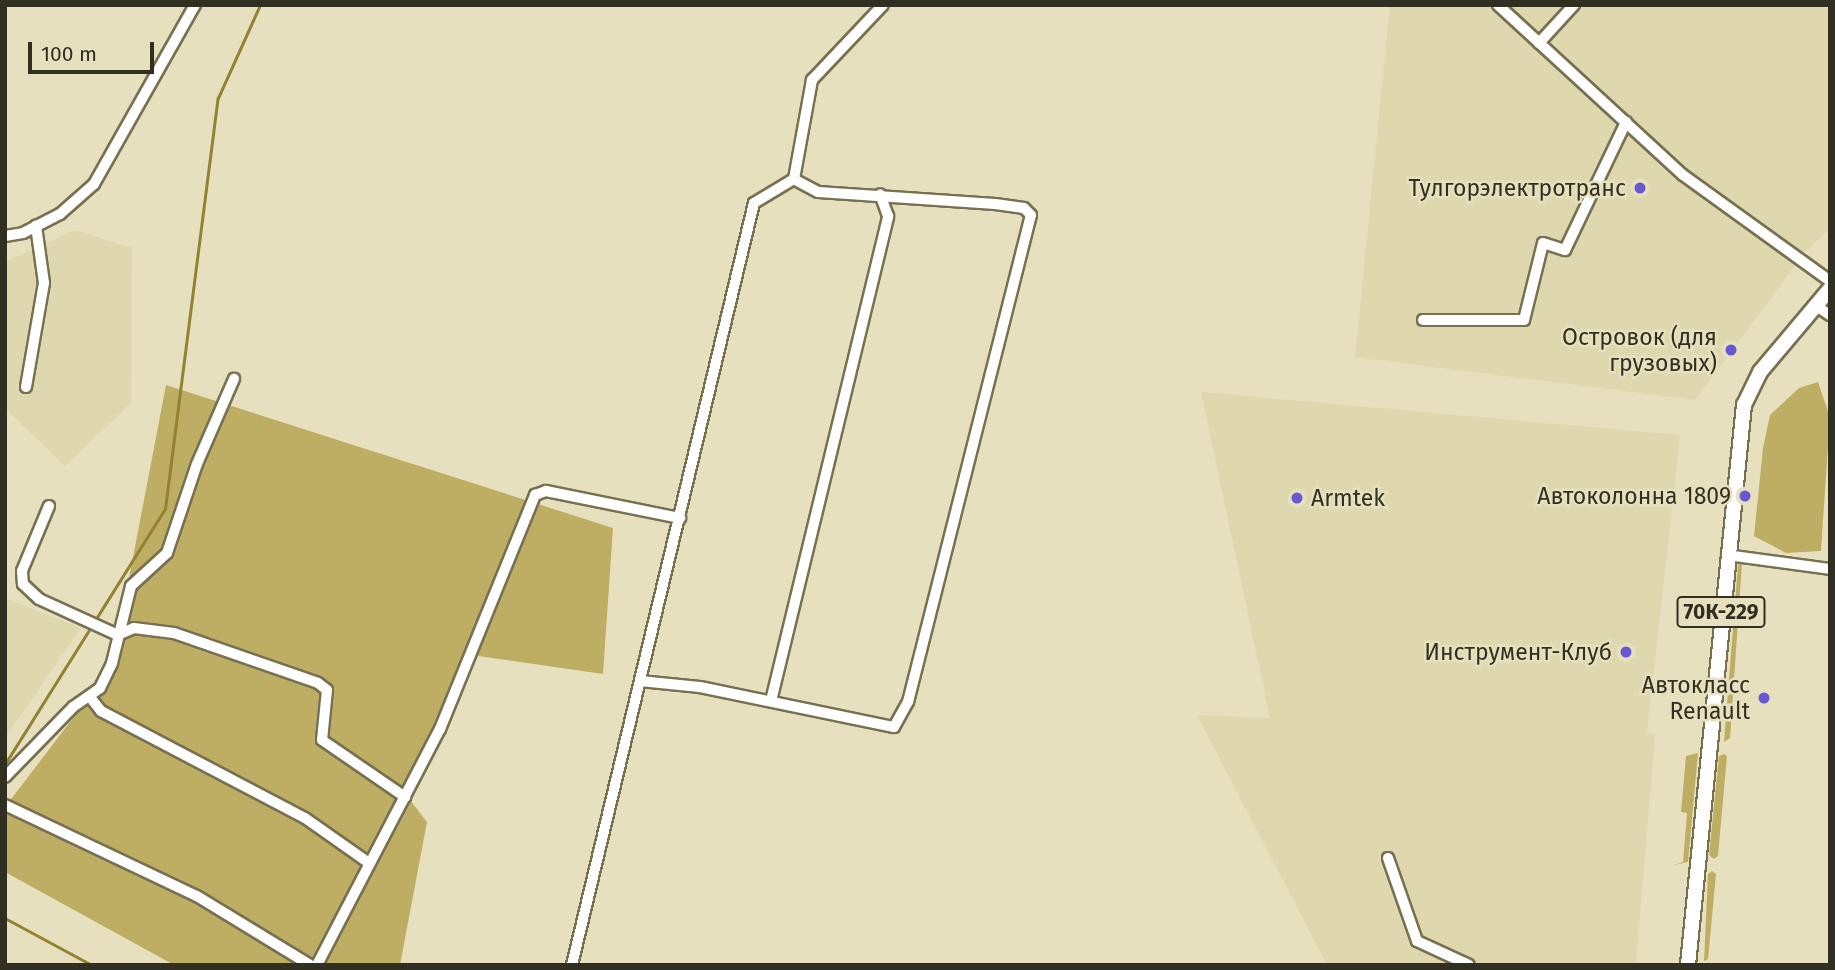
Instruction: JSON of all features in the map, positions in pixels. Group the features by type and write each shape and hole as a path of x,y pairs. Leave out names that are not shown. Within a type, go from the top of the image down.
{"main road":[{"name":"70К-229","path":"1688,965 1741,421 1750,388 1830,289"}],"street":[{"path":"5,236 36,226 60,214 94,184 195,5"},
{"path":"572,965 754,203 794,180 812,80 883,5"},
{"path":"1498,5 1683,176 1830,281"},
{"path":"1539,43 1574,5"},
{"path":"1423,320 1524,320 1543,243 1565,250 1626,122"},
{"path":"640,681 675,682 894,727 904,717 1031,215 1024,208 880,194 818,192 794,180"},
{"path":"771,701 888,216 880,194"},
{"path":"26,387 44,283 36,226"},
{"path":"1815,305 1830,315"},
{"path":"5,777 73,707 90,696 112,663 131,586 167,553 197,464 234,379"},
{"path":"317,965 405,797 465,673 535,495 546,491 680,518"},
{"path":"49,506 22,571 23,584 39,599 118,635 134,628 174,633 318,683 327,690 322,740 405,797"},
{"path":"1727,555 1830,569"},
{"path":"90,696 101,711 305,818 369,863"},
{"path":"5,805 197,896 310,965"},
{"path":"1388,858 1417,941 1469,965"}],"shaded area":[{"path":"1390,5 1830,5 1830,229 1805,252 1695,400 1355,357"},
{"path":"75,230 132,248 131,403 65,466 5,408 5,262"},
{"path":"1818,382 1830,417 1821,551 1786,553 1754,536 1763,448 1770,415 1799,388"},
{"path":"166,385 613,528 603,674 478,656 403,791 427,822 400,965 174,965 5,872 5,807 112,667"},
{"path":"1201,392 1680,435 1647,734 1655,734 1636,965 1327,965 1197,715 1270,718"},
{"path":"1742,563 1730,738 1724,742 1738,565"},
{"path":"5,598 81,628 5,738"},
{"path":"1698,753 1688,862 1674,865 1683,862 1687,813 1681,812 1686,756"},
{"path":"1719,756 1727,756 1718,856 1714,859 1709,855"},
{"path":"1712,871 1716,874 1708,959 1704,961 1708,874"}],"waterway":[{"path":"94,622 165,509 218,98 260,5"},
{"path":"5,764 91,627"},
{"path":"5,918 92,965"}],"place":[{"name":"Тулгорэлектротранс","path":"1640,188"},
{"name":"Островок (для грузовых)","path":"1731,350"},
{"name":"Автоколонна 1809","path":"1745,496"},
{"name":"Armtek","path":"1297,498"},
{"name":"Инструмент-Клуб","path":"1626,652"},
{"name":"Автокласс Renault","path":"1764,698"}]}
